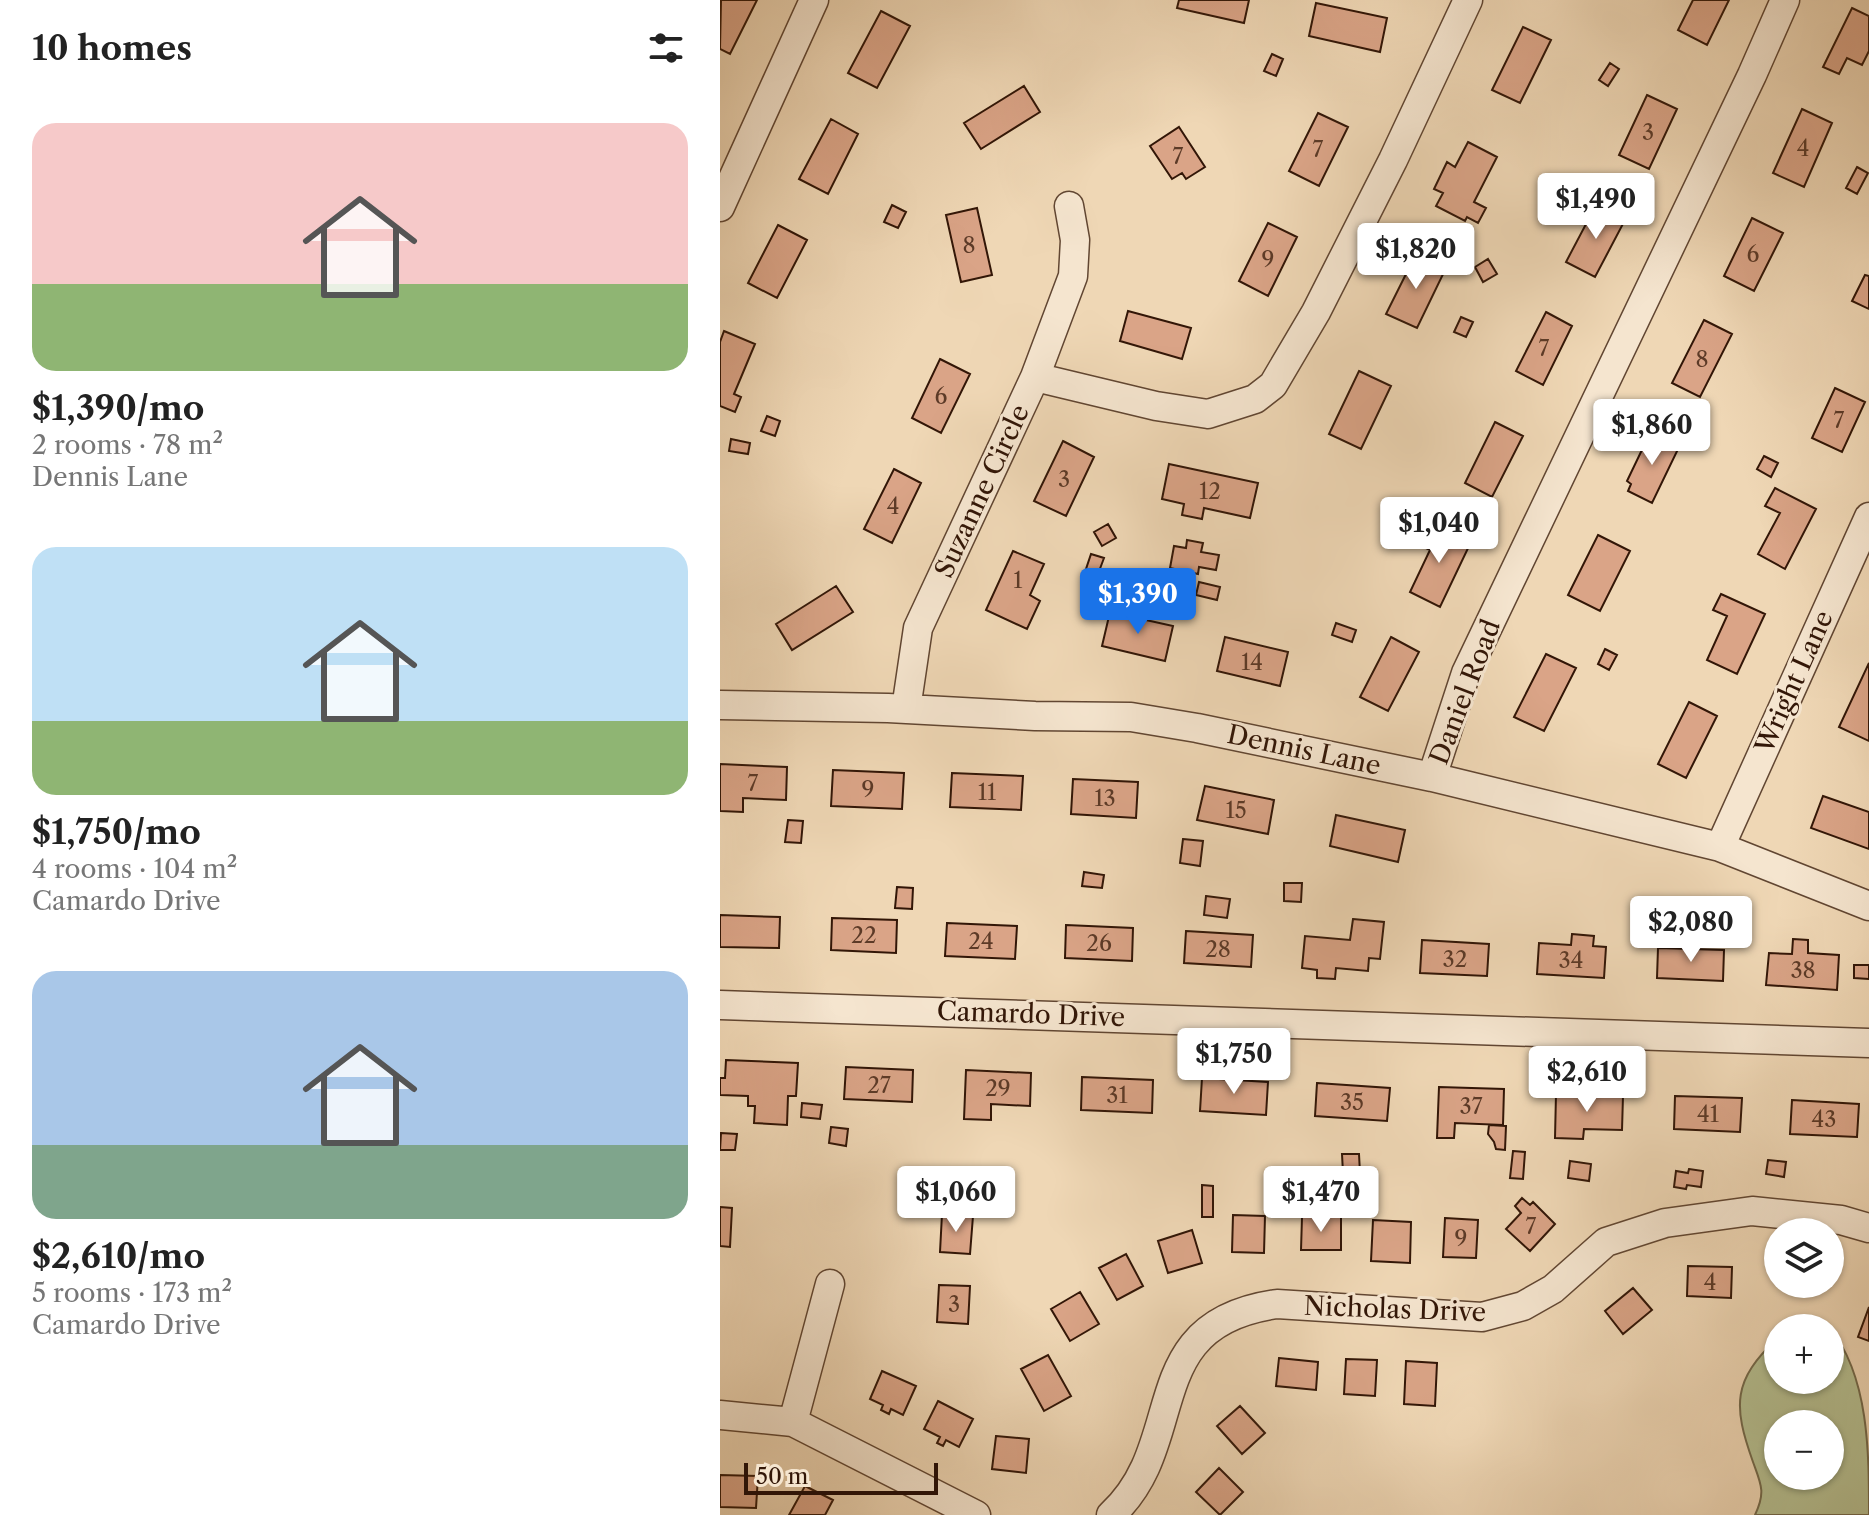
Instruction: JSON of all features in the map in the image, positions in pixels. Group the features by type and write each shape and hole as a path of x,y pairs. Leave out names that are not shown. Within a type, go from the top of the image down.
{"street":[{"path":"720,207 814,0"},
{"path":"1035,377 1156,406 1208,414 1255,399 1273,385 1316,312 1393,160 1468,0"},
{"name":"Daniel Road","path":"1432,777 1466,673 1785,0"},
{"name":"Suzanne Circle","path":"906,709 918,628 1035,377 1073,276 1075,240 1069,206"},
{"name":"Wright Lane","path":"1720,847 1869,517"},
{"name":"Dennis Lane","path":"720,705 1131,717 1432,777 1720,847 1869,906"},
{"name":"Camardo Drive","path":"720,1005 1869,1043"},
{"name":"Nicholas Drive","path":"1111,1515 1128,1500 1147,1469 1168,1392 1180,1365 1197,1340 1225,1318 1250,1308 1277,1304 1482,1317 1523,1306 1553,1289 1606,1242 1665,1223 1752,1211 1841,1220 1869,1228"},
{"path":"793,1422 830,1284"},
{"path":"720,1415 793,1422 976,1515"}],"green space":[{"path":"1844,1350 1853,1369 1864,1416 1869,1515 1755,1515 1761,1488 1746,1442 1740,1409 1745,1381 1763,1353 1764,1394 1844,1394"}],"building":[{"path":"721,0 757,0 730,54 720,49"},
{"path":"1179,0 1249,0 1244,23 1177,8"},
{"path":"1693,0 1729,0 1707,45 1678,30"},
{"path":"1316,3 1387,18 1380,52 1309,36"},
{"path":"1852,8 1869,16 1869,51 1862,65 1847,58 1839,74 1823,67"},
{"path":"881,11 910,26 877,88 848,73"},
{"path":"1523,27 1551,40 1520,103 1492,90"},
{"path":"1272,54 1283,59 1276,76 1264,71"},
{"path":"1610,63 1619,69 1608,86 1599,80"},
{"path":"1024,86 1040,112 981,149 964,123"},
{"path":"1647,95 1677,109 1649,169 1619,155"},
{"path":"1802,109 1832,123 1804,187 1773,173"},
{"path":"1318,113 1348,127 1319,186 1289,171"},
{"path":"831,119 858,134 828,194 799,179"},
{"path":"1179,127 1205,167 1186,179 1182,173 1172,179 1150,146"},
{"path":"1468,142 1497,157 1474,202 1486,208 1478,223 1467,217 1465,221 1436,206 1443,193 1434,189 1447,162 1455,167"},
{"path":"1857,167 1868,173 1857,194 1846,188"},
{"path":"892,205 906,212 898,228 884,222"},
{"path":"1596,205 1625,220 1595,277 1566,262"},
{"path":"977,208 992,275 961,282 946,215"},
{"path":"1752,218 1783,233 1754,291 1724,276"},
{"path":"1268,223 1297,237 1268,296 1239,281"},
{"path":"778,225 807,240 777,298 748,283"},
{"path":"1416,254 1446,268 1417,328 1386,314"},
{"path":"1488,259 1497,274 1483,282 1475,267"},
{"path":"1865,275 1869,276 1869,309 1852,301"},
{"path":"1128,311 1191,328 1182,359 1120,341"},
{"path":"1546,312 1572,326 1543,385 1516,371"},
{"path":"1461,317 1473,322 1466,337 1454,332"},
{"path":"1704,320 1732,334 1700,397 1672,383"},
{"path":"724,331 755,344 734,394 741,397 735,412 720,406 720,342"},
{"path":"940,359 970,374 941,433 912,418"},
{"path":"1359,371 1391,386 1361,449 1329,434"},
{"path":"1835,388 1865,402 1842,452 1812,438"},
{"path":"767,416 780,421 775,436 761,431"},
{"path":"1495,422 1523,436 1492,497 1465,483"},
{"path":"1651,431 1680,445 1652,503 1628,491 1631,484 1627,481"},
{"path":"731,439 750,443 748,454 729,451"},
{"path":"1063,441 1094,457 1066,516 1034,501"},
{"path":"1764,456 1778,463 1771,477 1757,469"},
{"path":"1169,464 1258,483 1250,518 1204,508 1202,519 1182,515 1184,504 1162,499"},
{"path":"894,469 921,483 892,543 864,529"},
{"path":"1775,488 1816,509 1785,569 1758,554 1780,513 1765,506"},
{"path":"1108,524 1116,538 1102,546 1094,532"},
{"path":"1426,526 1470,544 1440,607 1410,592 1430,550 1418,544"},
{"path":"1598,535 1630,551 1600,611 1568,595"},
{"path":"1187,540 1203,543 1201,552 1219,555 1216,570 1199,567 1198,574 1170,568 1174,546 1186,548"},
{"path":"1013,551 1044,564 1030,595 1040,601 1027,629 986,610"},
{"path":"1091,554 1104,558 1098,574 1086,569"},
{"path":"1199,582 1220,587 1217,600 1196,595"},
{"path":"836,586 853,612 792,650 776,624"},
{"path":"1721,594 1765,614 1737,674 1707,660 1727,616 1713,610"},
{"path":"1110,612 1173,626 1165,661 1102,646"},
{"path":"1336,623 1356,630 1352,642 1332,635"},
{"path":"1225,637 1288,652 1280,686 1217,671"},
{"path":"1391,637 1419,652 1388,711 1360,697"},
{"path":"1605,649 1617,655 1609,670 1598,664"},
{"path":"1546,654 1576,668 1544,731 1514,717"},
{"path":"1869,663 1869,741 1839,727"},
{"path":"1689,702 1717,716 1686,778 1658,764"},
{"path":"720,764 787,767 786,800 743,798 743,812 720,811"},
{"path":"833,770 904,773 902,809 831,806"},
{"path":"952,773 1023,776 1021,810 950,807"},
{"path":"1073,779 1138,782 1136,818 1071,814"},
{"path":"1205,786 1274,800 1268,834 1197,820"},
{"path":"1823,796 1869,812 1869,849 1811,828"},
{"path":"1336,815 1405,830 1398,862 1330,846"},
{"path":"788,820 803,821 801,843 785,842"},
{"path":"1183,839 1203,841 1200,866 1180,863"},
{"path":"1084,872 1104,875 1102,888 1082,886"},
{"path":"1284,883 1302,883 1301,902 1284,901"},
{"path":"897,887 913,888 912,909 895,908"},
{"path":"1206,896 1230,899 1227,918 1204,915"},
{"path":"720,915 780,917 779,948 720,947"},
{"path":"832,918 897,920 896,953 831,950"},
{"path":"1353,919 1384,922 1380,959 1369,958 1368,971 1336,968 1335,979 1317,978 1317,970 1302,968 1305,936 1350,940"},
{"path":"947,923 1017,926 1015,959 945,956"},
{"path":"1066,925 1133,928 1132,961 1065,958"},
{"path":"1186,931 1253,935 1251,967 1184,963"},
{"path":"1572,934 1594,936 1593,946 1606,947 1604,978 1537,974 1539,943 1571,945"},
{"path":"1793,939 1808,940 1808,953 1839,955 1837,990 1766,985 1769,953 1792,954"},
{"path":"1422,940 1489,944 1487,976 1420,973"},
{"path":"1658,948 1724,950 1723,981 1657,978"},
{"path":"1854,965 1869,965 1869,979 1854,978"},
{"path":"726,1060 798,1063 796,1096 788,1096 787,1125 754,1123 755,1106 748,1106 748,1096 720,1095 720,1078 725,1078"},
{"path":"846,1067 913,1070 912,1102 844,1099"},
{"path":"966,1070 1031,1073 1030,1106 991,1104 991,1120 964,1119"},
{"path":"1082,1077 1153,1080 1152,1113 1081,1110"},
{"path":"1202,1078 1268,1082 1266,1115 1200,1111"},
{"path":"1317,1083 1390,1088 1387,1121 1315,1116"},
{"path":"1439,1087 1504,1089 1503,1125 1455,1123 1454,1138 1437,1138"},
{"path":"1556,1094 1623,1096 1622,1130 1584,1129 1583,1139 1555,1138"},
{"path":"1675,1096 1742,1098 1740,1132 1674,1129"},
{"path":"1792,1100 1859,1104 1857,1137 1790,1134"},
{"path":"802,1103 822,1105 820,1119 801,1117"},
{"path":"1489,1125 1506,1126 1505,1150 1496,1149 1488,1134"},
{"path":"831,1127 848,1129 846,1146 829,1143"},
{"path":"721,1133 737,1134 735,1150 720,1150"},
{"path":"1513,1151 1525,1152 1523,1179 1510,1178"},
{"path":"1342,1154 1359,1154 1360,1173 1343,1173"},
{"path":"1768,1160 1786,1162 1784,1177 1766,1174"},
{"path":"1570,1161 1591,1164 1589,1181 1568,1178"},
{"path":"1689,1169 1703,1171 1701,1187 1674,1187 1676,1171 1688,1173"},
{"path":"1202,1185 1213,1186 1213,1217 1202,1217"},
{"path":"1522,1198 1530,1205 1533,1202 1555,1224 1530,1251 1506,1229 1521,1213 1515,1206"},
{"path":"720,1207 732,1208 730,1247 720,1246"},
{"path":"942,1214 973,1216 970,1254 940,1252"},
{"path":"1233,1215 1265,1216 1264,1253 1232,1252"},
{"path":"1302,1217 1341,1217 1341,1250 1301,1250"},
{"path":"1445,1218 1478,1220 1476,1258 1443,1257"},
{"path":"1373,1220 1411,1222 1410,1263 1371,1261"},
{"path":"1192,1230 1202,1263 1168,1273 1158,1241"},
{"path":"1126,1254 1143,1286 1117,1300 1099,1268"},
{"path":"1688,1266 1732,1267 1731,1298 1687,1296"},
{"path":"939,1285 970,1286 968,1324 937,1322"},
{"path":"1633,1288 1652,1310 1623,1334 1605,1311"},
{"path":"1080,1292 1099,1324 1070,1341 1051,1309"},
{"path":"1869,1307 1869,1341 1858,1337"},
{"path":"1048,1355 1071,1396 1044,1411 1021,1369"},
{"path":"1279,1358 1318,1362 1316,1390 1276,1386"},
{"path":"1346,1359 1377,1360 1375,1396 1344,1394"},
{"path":"1406,1361 1437,1363 1435,1406 1404,1404"},
{"path":"882,1371 916,1386 903,1415 891,1409 889,1414 881,1410 883,1405 870,1399"},
{"path":"938,1401 973,1419 959,1447 946,1440 943,1446 937,1443 940,1437 924,1429"},
{"path":"1240,1406 1265,1433 1242,1454 1217,1426"},
{"path":"996,1436 1029,1439 1026,1473 992,1469"},
{"path":"1219,1468 1243,1492 1220,1515 1196,1492"},
{"path":"720,1475 758,1476 756,1508 720,1507"},
{"path":"805,1486 833,1500 825,1515 789,1515"}]}
